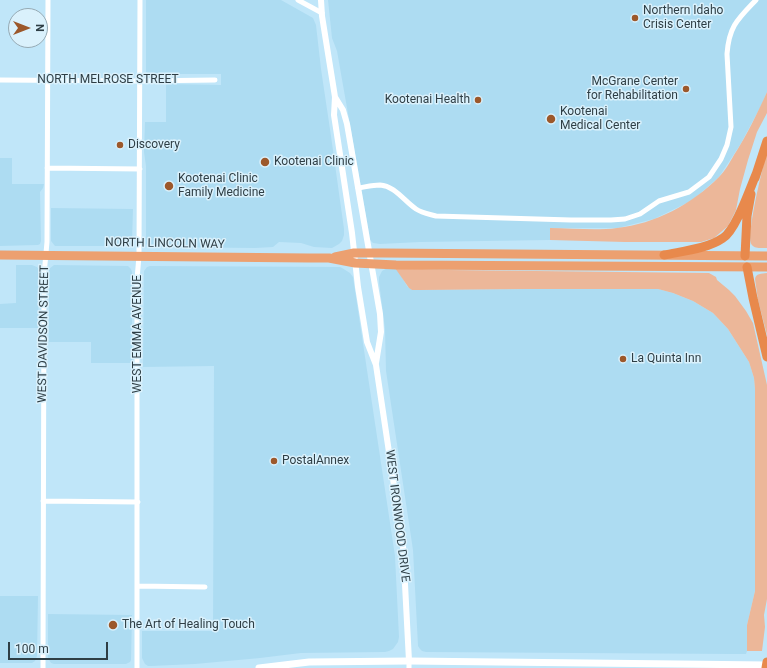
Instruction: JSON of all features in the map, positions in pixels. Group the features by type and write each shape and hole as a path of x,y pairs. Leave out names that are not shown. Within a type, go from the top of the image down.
{"highway":[{"path":"767,141 752,192 748,216 745,256 767,357"},
{"path":"664,255 709,245 724,238 734,225 757,172"},
{"name":"NORTH LINCOLN WAY","path":"329,258 354,253 767,256"},
{"name":"NORTH LINCOLN WAY","path":"0,255 329,258 355,263 371,264 767,267"},
{"path":"766,668 767,663"}],"main road":[{"path":"259,668 309,662 409,665 646,666 745,665 767,663"}],"street":[{"name":"WEST DAVIDSON STREET","path":"42,668 44,276 47,242 48,0"},
{"name":"WEST EMMA AVENUE","path":"138,668 137,279 139,256 140,169 140,0"},
{"path":"298,0 322,13"},
{"name":"WEST IRONWOOD DRIVE","path":"321,0 335,97 334,115 358,287 367,342 376,365 403,546 409,665"},
{"path":"358,188 380,185 388,187 398,193 406,202 416,209 436,216 571,220 611,220 625,218 640,214 659,201 688,192 709,177 721,159 727,145 731,127 727,54 728,43 730,34 736,23 756,0"},
{"name":"NORTH MELROSE STREET","path":"0,80 215,80"},
{"name":"WEST IRONWOOD DRIVE","path":"335,97 343,110 347,124 380,314 381,332 376,365"},
{"path":"47,168 140,169"},
{"path":"43,501 138,502"},
{"path":"138,586 205,586"}],"shaded area":[{"path":"146,0 281,0 313,18 316,25 344,229 342,241 339,244 332,248 314,247 301,243 279,242 273,247 255,248 151,247 146,244 146,166 144,152 145,122 166,122 166,84 221,85 221,74 148,74 146,72"},
{"name":"Kootenai Medical Center","path":"328,0 767,0 767,92 740,145 719,177 695,198 654,219 618,228 550,228 550,240 373,243 370,240 337,51 332,38"},
{"path":"767,92 767,113 757,132 748,160 736,210 728,226 714,238 701,242 550,240 550,228 600,229 631,226 659,217 697,196 719,177 725,169 748,132"},
{"path":"767,150 767,248 759,248 752,245 751,228"},
{"path":"0,158 12,158 12,184 44,184 40,192 41,241 38,245 0,246"},
{"path":"51,208 133,209 131,245 55,246 51,241"},
{"path":"16,265 32,265 37,267 39,270 38,328 0,328 0,304 16,303"},
{"path":"54,265 128,266 131,269 132,363 91,363 91,342 49,342 49,269"},
{"path":"150,266 340,267 350,273 353,277 395,556 399,637 398,642 393,649 385,652 301,653 195,664 148,666 145,664 142,658 142,631 213,631 214,366 143,367 144,271"},
{"path":"389,267 397,269 407,286 412,290 658,289 693,301 713,313 728,329 749,362 754,378 755,389 755,591 747,625 746,654 426,652 420,649 418,646 413,550 386,371 385,329 379,277 382,271"},
{"path":"395,268 709,273 716,277 717,280 735,296 753,323 767,385 767,599 764,615 765,627 762,651 747,651 747,625 755,591 754,378 749,362 728,329 713,313 693,301 658,289 412,290"},
{"path":"767,273 767,335 758,300 755,279 758,275"},
{"path":"0,596 38,596 37,656 35,661 32,663 0,663"},
{"path":"48,614 132,615 130,662 126,664 51,663 48,658"}],"place":[{"name":"Northern Idaho Crisis Center","path":"635,18"},
{"name":"McGrane Center for Rehabilitation","path":"686,89"},
{"name":"Kootenai Health","path":"478,100"},
{"name":"Kootenai Medical Center","path":"551,119"},
{"name":"Discovery","path":"120,145"},
{"name":"Kootenai Clinic","path":"265,162"},
{"name":"Kootenai Clinic Family Medicine","path":"169,186"},
{"name":"La Quinta Inn","path":"623,359"},
{"name":"PostalAnnex","path":"274,461"},
{"name":"The Art of Healing Touch","path":"113,625"}]}
